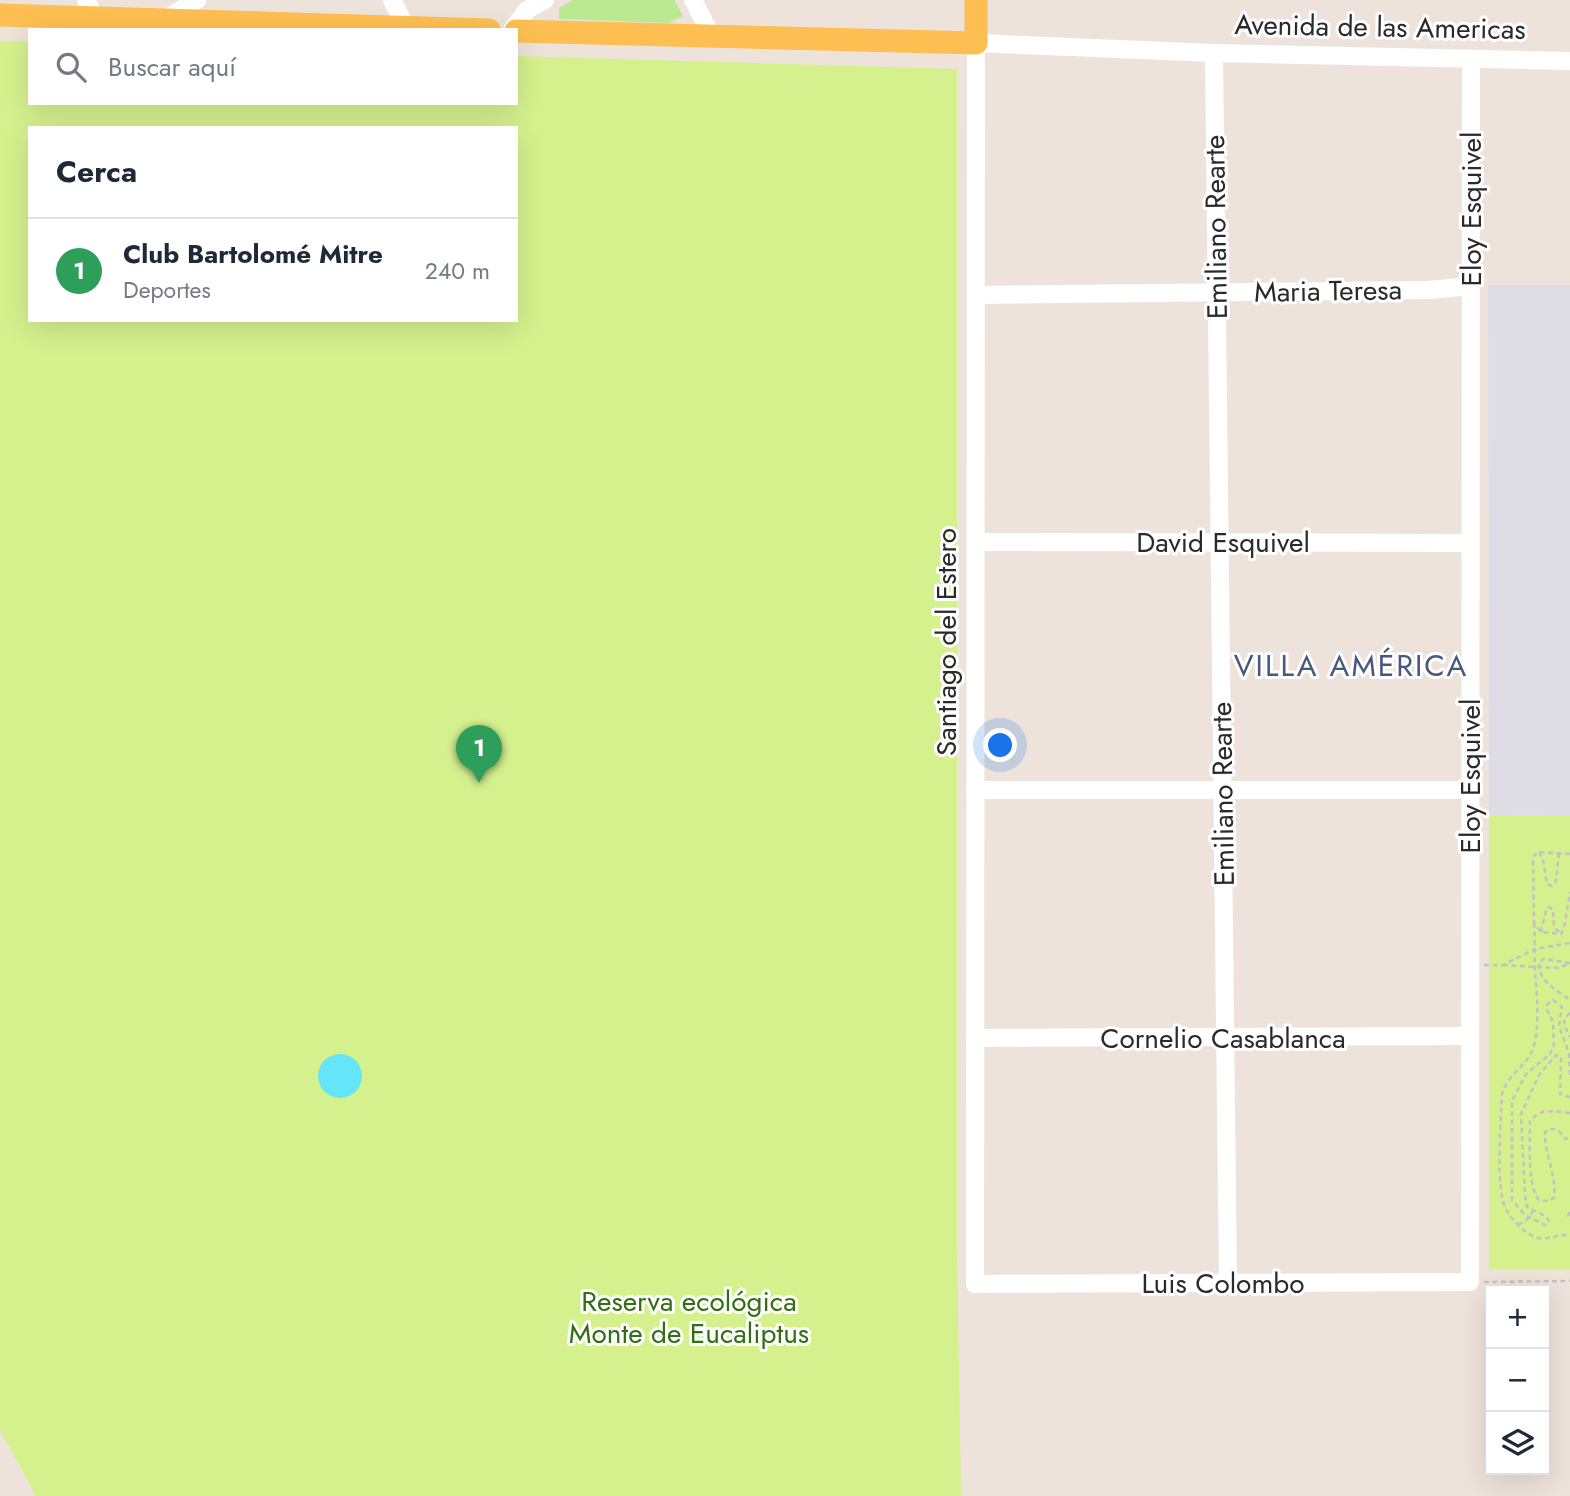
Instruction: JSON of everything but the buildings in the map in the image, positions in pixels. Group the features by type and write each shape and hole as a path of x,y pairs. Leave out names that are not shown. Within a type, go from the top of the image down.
{"main road":[{"name":"Santiago del Estero","path":"976,0 976,43"},
{"path":"0,15 90,9 164,19 434,28"},
{"name":"Avenida de las Americas","path":"518,30 976,43"}],"street":[{"path":"164,19 197,0"},
{"path":"392,0 407,27"},
{"path":"515,28 527,10 545,0"},
{"path":"693,0 711,36"},
{"name":"Avenida de las Americas","path":"976,43 1214,53 1570,61"},
{"name":"Santiago del Estero","path":"975,1284 976,43"},
{"name":"Emiliano Rearte","path":"1214,53 1228,1282"},
{"name":"Eloy Esquivel","path":"1470,1282 1471,59"},
{"name":"Maria Teresa","path":"976,295 1429,290 1471,286"},
{"name":"David Esquivel","path":"976,541 1470,543"},
{"path":"975,790 1470,790"},
{"name":"Cornelio Casablanca","path":"975,1038 1470,1036"},
{"name":"Luis Colombo","path":"975,1284 1470,1282"}],"path":[{"path":"1538,852 1543,860 1547,884 1552,886 1556,881 1559,853"},
{"path":"1570,854 1538,852 1533,857 1538,1006 1533,1048 1507,1081 1502,1094 1501,1191 1505,1208 1518,1225 1535,1237 1570,1235"},
{"path":"1561,934 1570,892"},
{"path":"1541,932 1549,907 1553,910 1555,927 1561,934"},
{"path":"1534,923 1541,932 1561,934"},
{"path":"1503,965 1535,949 1570,943"},
{"path":"1570,964 1544,960 1539,962 1538,971 1542,978 1570,1000"},
{"path":"1489,965 1557,968 1570,964"},
{"path":"1570,1075 1569,1053 1559,1026 1562,1007 1553,1000 1547,1005 1547,1010 1553,1022 1554,1047 1562,1057 1560,1094 1570,1097"},
{"path":"1570,1013 1564,1018 1564,1024 1570,1037"},
{"path":"1554,1047 1549,1055 1525,1074 1511,1101 1512,1200 1529,1218 1545,1225 1549,1221 1545,1216 1527,1207 1521,1114 1539,1075 1547,1063 1559,1054"},
{"path":"1570,1113 1544,1111 1536,1114 1530,1121 1534,1195 1539,1200 1548,1201 1554,1198 1555,1189 1545,1132 1558,1130 1566,1139 1570,1138"},
{"path":"1523,1152 1531,1152"},
{"path":"1518,1225 1529,1218 1533,1210"},
{"path":"1570,1212 1570,1220"},
{"path":"1470,1282 1570,1281"}],"shaded area":[{"path":"1488,285 1570,285 1570,815 1489,816"}],"green space":[{"path":"573,0 674,0 683,16 669,23 559,19 559,8"},
{"name":"Reserva ecológica Monte de Eucaliptus","path":"0,41 28,41 28,105 518,105 518,56 957,69 957,1245 961,1496 36,1496 0,1430"},
{"path":"1570,815 1570,1269 1489,1269 1489,816"}],"water":[{"path":"340,1054 349,1055 356,1060 361,1067 361,1085 356,1092 349,1097 340,1098 331,1097 324,1092 319,1085 318,1076 319,1067 324,1060 331,1055"}],"place":[{"name":"Club Bartolomé Mitre","path":"479,783"}],"district":[{"name":"VILLA AMÉRICA","path":"1351,665"}]}
